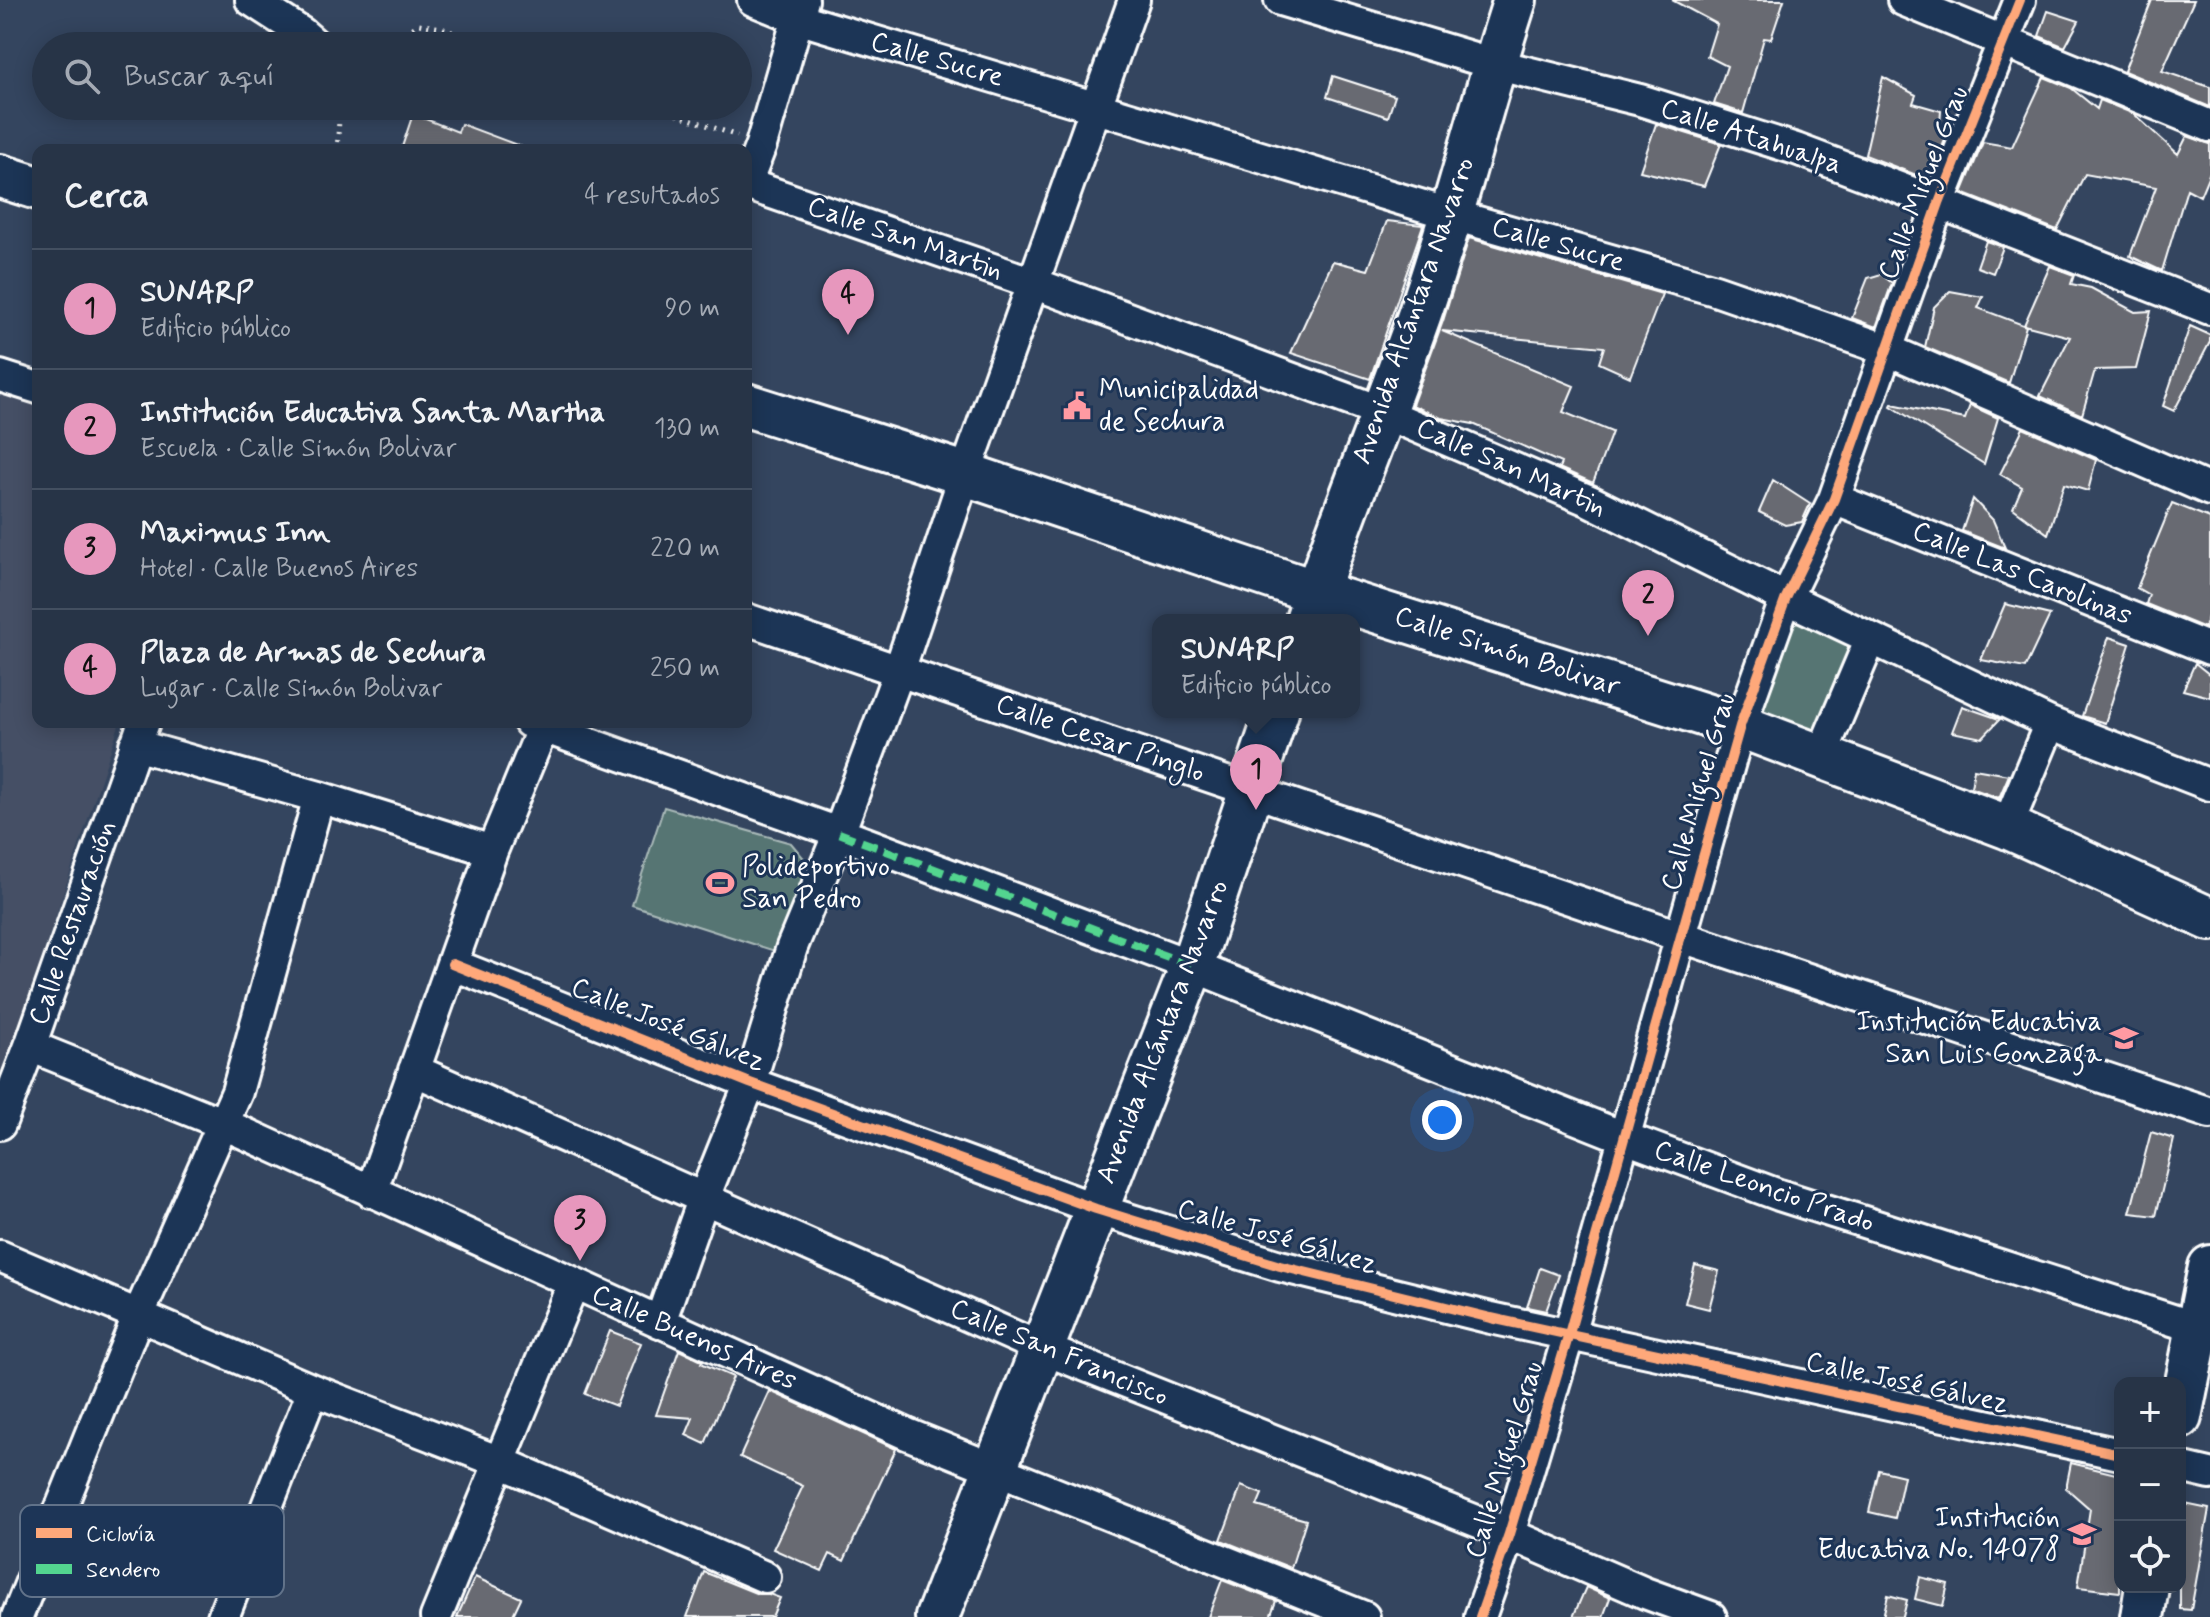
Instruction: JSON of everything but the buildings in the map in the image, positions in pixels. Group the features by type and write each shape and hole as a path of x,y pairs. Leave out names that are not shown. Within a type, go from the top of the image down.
{"street":[{"path":"251,0 300,32"},
{"name":"Calle Sucre","path":"753,0 800,9 1096,107 1715,290 1888,350 2210,490"},
{"path":"660,1322 703,1200 750,1083 792,947 839,833 899,671 965,474 1134,0"},
{"name":"Calle Atahualpa","path":"1280,0 1494,64 1668,109 1796,149 2210,309"},
{"name":"Avenida Alcántara Navarro","path":"1312,606 1420,312 1515,0"},
{"path":"1903,0 2210,126"},
{"name":"Calle Miguel Grau","path":"1480,1617 1509,1534 1569,1334 1740,726 1786,598 1834,499 1939,203 2020,0"},
{"path":"752,168 800,9"},
{"path":"0,176 32,186"},
{"name":"Calle San Martin","path":"752,186 1033,283 1382,412 1590,501 2050,723 2210,785"},
{"path":"0,376 32,386"},
{"name":"Calle Simón Bolivar","path":"752,407 965,474 1312,606 1341,614"},
{"name":"Calle Las Carolinas","path":"1834,499 2210,649"},
{"name":"Calle Simón Bolivar","path":"1360,619 1740,726 2007,827 2210,919"},
{"name":"Calle Cesar Pinglo","path":"752,621 2210,1113"},
{"path":"1821,756 1871,638"},
{"name":"Avenida Alcántara Navarro","path":"937,1617 1192,966 1275,718"},
{"path":"2007,827 2050,723"},
{"path":"371,1192 538,728"},
{"path":"550,728 839,833"},
{"path":"139,733 319,797 492,851"},
{"name":"Calle Restauración","path":"0,1124 139,733"},
{"path":"62,1505 138,1316 237,1092 319,797"},
{"name":"Calle Leoncio Prado","path":"839,833 1192,966 1623,1137 1794,1199 2204,1330"},
{"name":"Calle José Gálvez","path":"452,964 750,1083 1096,1209 1280,1266 1491,1318 2114,1453"},
{"name":"Calle Buenos Aires","path":"30,1046 224,1124 907,1434 1364,1617"},
{"name":"Calle San Francisco","path":"414,1070 1041,1348 1509,1534 1640,1605 1711,1617"},
{"path":"0,1256 313,1390 500,1462 765,1577"},
{"path":"2186,1395 2204,1330 2210,1267"},
{"path":"436,1617 573,1284"},
{"path":"267,1505 313,1390"},
{"path":"2186,1468 2210,1474"},
{"path":"2142,1617 2146,1593"},
{"path":"17,1617 25,1597"},
{"path":"223,1617 231,1597"}],"path":[{"path":"407,32 419,24 452,32"},
{"path":"337,144 339,120"},
{"path":"692,120 761,145"}],"shaded area":[{"path":"0,393 32,403 32,728 118,728 26,1006 0,1073"}],"green space":[{"path":"1789,615 1851,644 1815,735 1754,714"},
{"name":"Polideportivo San Pedro","path":"664,807 791,843 807,862 778,952 632,905"}],"marked path":[{"path":"839,833 1192,966"}],"cycle path":[{"path":"1480,1617 1509,1534 1569,1334 1740,726 1786,598 1834,499 1939,203 2020,0"},
{"path":"452,964 750,1083 1096,1209 1280,1266 1491,1318 2114,1453"}],"place":[{"name":"Plaza de Armas de Sechura","path":"848,335"},
{"name":"Municipalidad de Sechura","path":"1077,406"},
{"name":"Institución Educativa Santa Martha","path":"1648,636"},
{"name":"SUNARP","path":"1256,810"},
{"name":"Polideportivo San Pedro","path":"720,883"},
{"name":"Institución Educativa San Luis Gonzaga","path":"2124,1038"},
{"name":"Maximus Inn","path":"580,1261"},
{"name":"Institución Educativa No. 14078","path":"2082,1534"}]}
